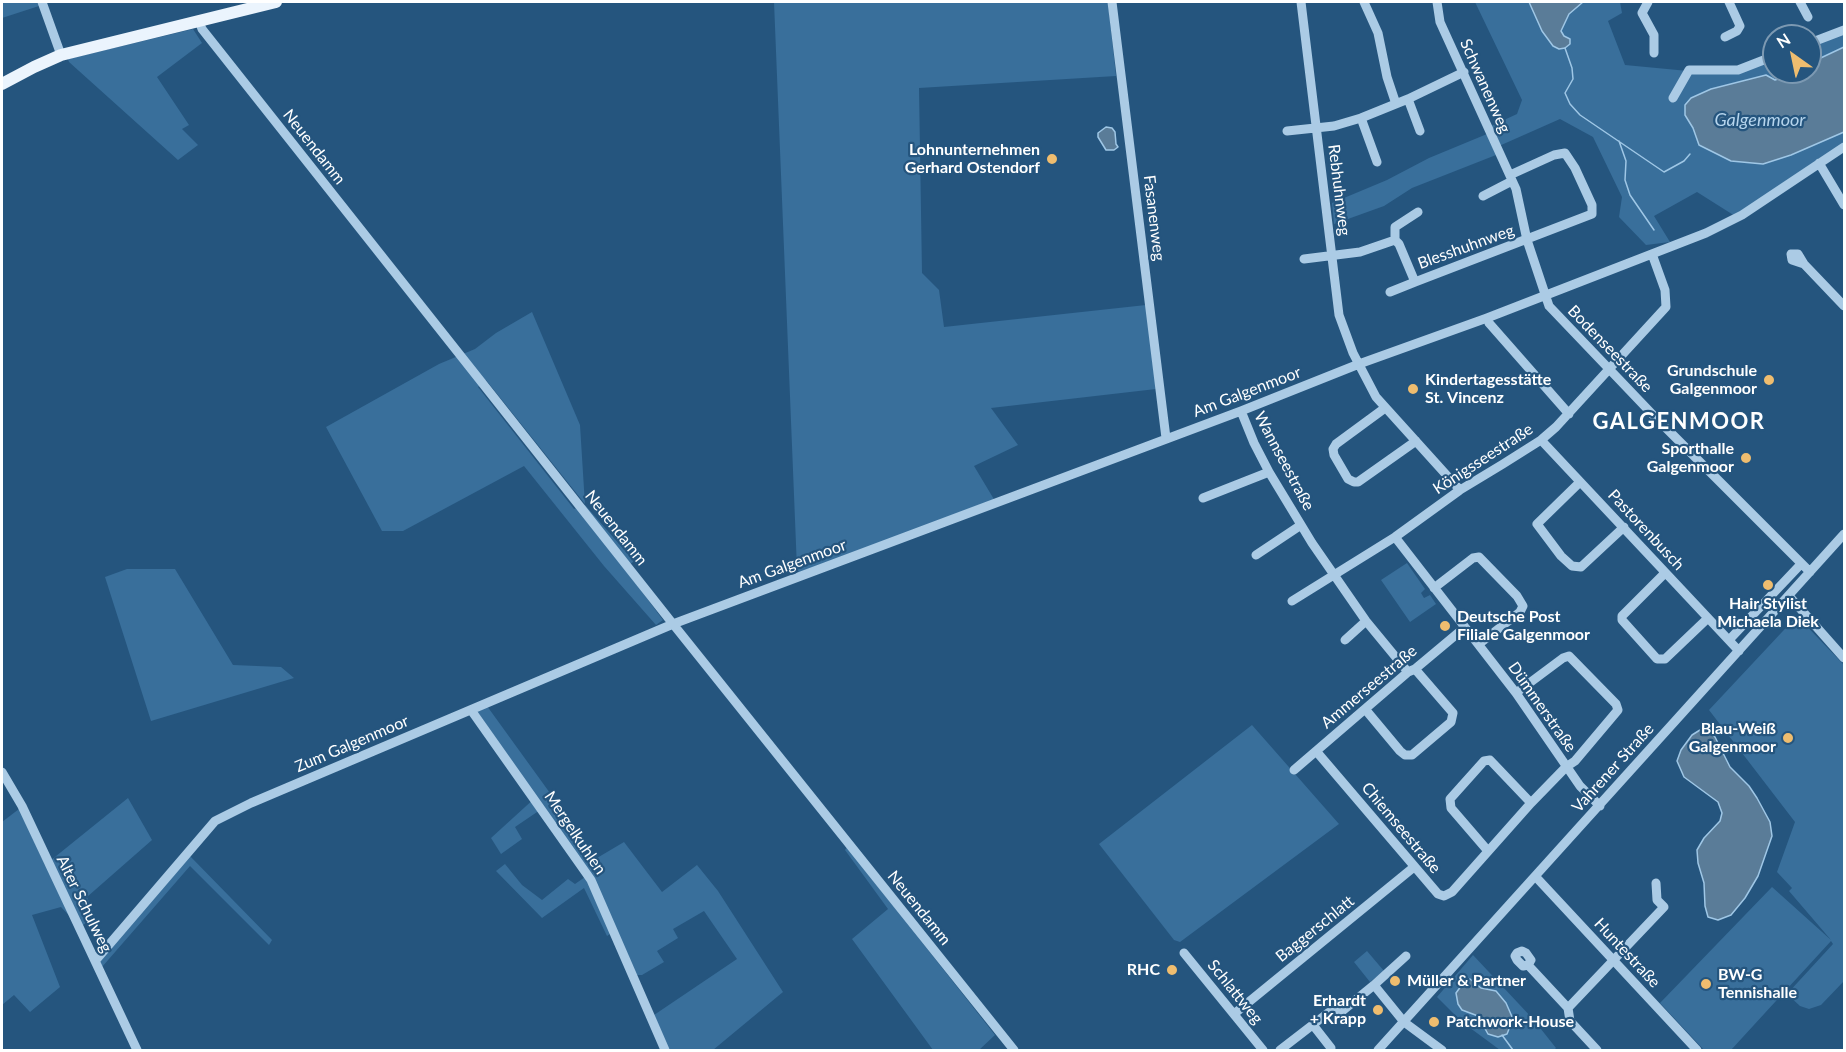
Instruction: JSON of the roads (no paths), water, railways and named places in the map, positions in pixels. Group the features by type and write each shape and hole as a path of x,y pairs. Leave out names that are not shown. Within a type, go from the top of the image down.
{"main road":[{"path":"2,84 61,55 276,2"}],"street":[{"path":"42,2 61,55"},
{"name":"Fasanenweg","path":"1112,2 1166,438"},
{"name":"Rebhuhnweg","path":"1300,2 1340,315 1370,389 1460,490"},
{"path":"1365,2 1378,33 1386,78 1396,104"},
{"name":"Schwanenweg","path":"1437,2 1440,22 1511,178 1545,296"},
{"path":"1648,2 1642,13 1654,35 1654,53"},
{"path":"1725,37 1737,32 1740,26 1729,2"},
{"path":"1800,2 1808,17"},
{"name":"Neuendamm","path":"199,21 202,29 673,624 1014,1050"},
{"path":"1822,39 1845,30"},
{"path":"1673,98 1689,70 1738,70 1762,61"},
{"path":"1316,128 1334,126 1361,118 1408,99 1464,72"},
{"path":"1408,99 1420,130"},
{"path":"1361,118 1377,162"},
{"name":"Rebhuhnweg","path":"1287,131 1316,128"},
{"name":"Am Galgenmoor","path":"673,624 1241,411 1359,364 1487,318 1706,233 1737,218 1845,147"},
{"name":"Blesshuhnweg","path":"1390,292 1587,218 1592,214 1592,204 1575,168 1565,153 1554,155 1511,178"},
{"path":"1819,163 1845,205"},
{"path":"1483,196 1511,178"},
{"path":"1332,255 1360,252 1395,240 1395,226 1418,212"},
{"name":"Blesshuhnweg","path":"1395,240 1400,244 1415,282"},
{"name":"Königsseestraße","path":"1292,601 1395,537 1460,490 1541,440 1569,414 1666,307 1665,290 1652,254"},
{"name":"Rebhuhnweg","path":"1304,259 1332,255"},
{"path":"1804,264 1845,306"},
{"name":"Bodenseestraße","path":"1545,296 1549,306 1654,416 1810,573"},
{"path":"1487,318 1569,414"},
{"path":"1385,408 1336,444 1333,449 1334,455 1348,478 1354,483 1358,482 1416,441"},
{"name":"Wannseestraße","path":"1241,411 1269,472 1334,576 1366,621 1453,713 1451,723 1412,755 1405,755 1365,709"},
{"name":"Pastorenbusch","path":"1541,440 1739,651"},
{"path":"1203,498 1269,472"},
{"path":"1580,482 1537,524 1561,556 1572,566 1581,567 1624,527"},
{"name":"Wannseestraße","path":"1256,555 1301,525"},
{"name":"Vahrener Straße","path":"1378,1050 1845,534"},
{"name":"Dümmerstraße","path":"1395,537 1516,693 1580,786 1600,806"},
{"path":"1434,588 1473,558 1479,557 1517,596 1523,606 1520,612 1479,644"},
{"path":"1729,640 1801,564"},
{"path":"1665,573 1622,616 1626,626 1649,651 1657,659 1665,659 1708,618"},
{"path":"1789,596 1845,658"},
{"path":"1345,640 1366,621"},
{"name":"Zum Galgenmoor","path":"95,962 215,821 251,803 673,624"},
{"name":"Ammerseestraße","path":"1294,770 1464,628"},
{"name":"Chiemseestraße","path":"1317,751 1437,894 1444,896 1452,892 1532,803 1566,767 1575,761 1618,710 1616,704 1569,656 1516,693"},
{"name":"Mergelkuhlen","path":"471,710 591,880 665,1050"},
{"path":"1488,851 1451,808 1450,799 1456,791 1484,761 1490,760 1532,803"},
{"name":"Alter Schulweg","path":"2,772 22,806 137,1050"},
{"name":"Baggerschlatt","path":"1233,1014 1414,867"},
{"name":"Huntestraße","path":"1535,876 1697,1050"},
{"path":"1568,1008 1664,907 1657,900 1656,883"},
{"name":"Schlattweg","path":"1184,953 1263,1050"},
{"path":"1280,1050 1328,1013 1335,1010 1341,1012 1406,956"},
{"path":"1528,964 1568,1008 1569,1021 1592,1049"},
{"path":"1374,985 1404,1022 1442,1050"},
{"path":"1312,1025 1331,1048"}],"water":[{"path":"1529,2 1583,2 1569,14 1561,31 1570,39 1570,44 1559,49 1553,46 1542,31"},
{"name":"Galgenmoor","path":"1844,47 1844,132 1791,155 1763,164 1731,161 1699,145 1685,115 1685,105 1691,98 1711,89 1762,76 1762,84 1822,84 1822,57"},
{"path":"1106,127 1112,128 1115,132 1118,147 1114,150 1106,150 1098,137 1098,133"},
{"path":"1700,730 1707,730 1715,737 1730,767 1749,786 1770,822 1772,836 1758,876 1745,898 1731,915 1718,920 1708,917 1697,850 1704,838 1720,821 1722,813 1718,802 1684,777 1677,761 1681,750 1692,735"},
{"path":"1470,979 1481,988 1496,991 1506,1003 1513,1019 1507,1034 1498,1037 1488,1034 1478,1016 1462,1010 1456,993 1464,982"}],"waterway":[{"path":"1565,48 1573,79 1565,93 1570,104 1580,115 1664,172 1684,161 1690,154"},
{"path":"1619,141 1626,161 1625,180 1630,195 1654,230"},
{"path":"1502,1035 1513,1050"}],"place":[{"name":"Lohnunternehmen Gerhard Ostendorf","path":"1052,159"},
{"name":"Grundschule Galgenmoor","path":"1769,380"},
{"name":"Kindertagesstätte St. Vincenz","path":"1413,389"},
{"name":"Sporthalle Galgenmoor","path":"1746,458"},
{"name":"Hair Stylist Michaela Diek","path":"1768,585"},
{"name":"Deutsche Post Filiale Galgenmoor","path":"1445,626"},
{"name":"Blau-Weiß Galgenmoor","path":"1788,738"},
{"name":"RHC","path":"1172,970"},
{"name":"Müller & Partner","path":"1395,981"},
{"name":"BW-G Tennishalle","path":"1706,984"},
{"name":"Erhardt + Krapp","path":"1378,1010"},
{"name":"Patchwork-House","path":"1434,1022"}],"district":[{"name":"GALGENMOOR","path":"1679,422"}]}
